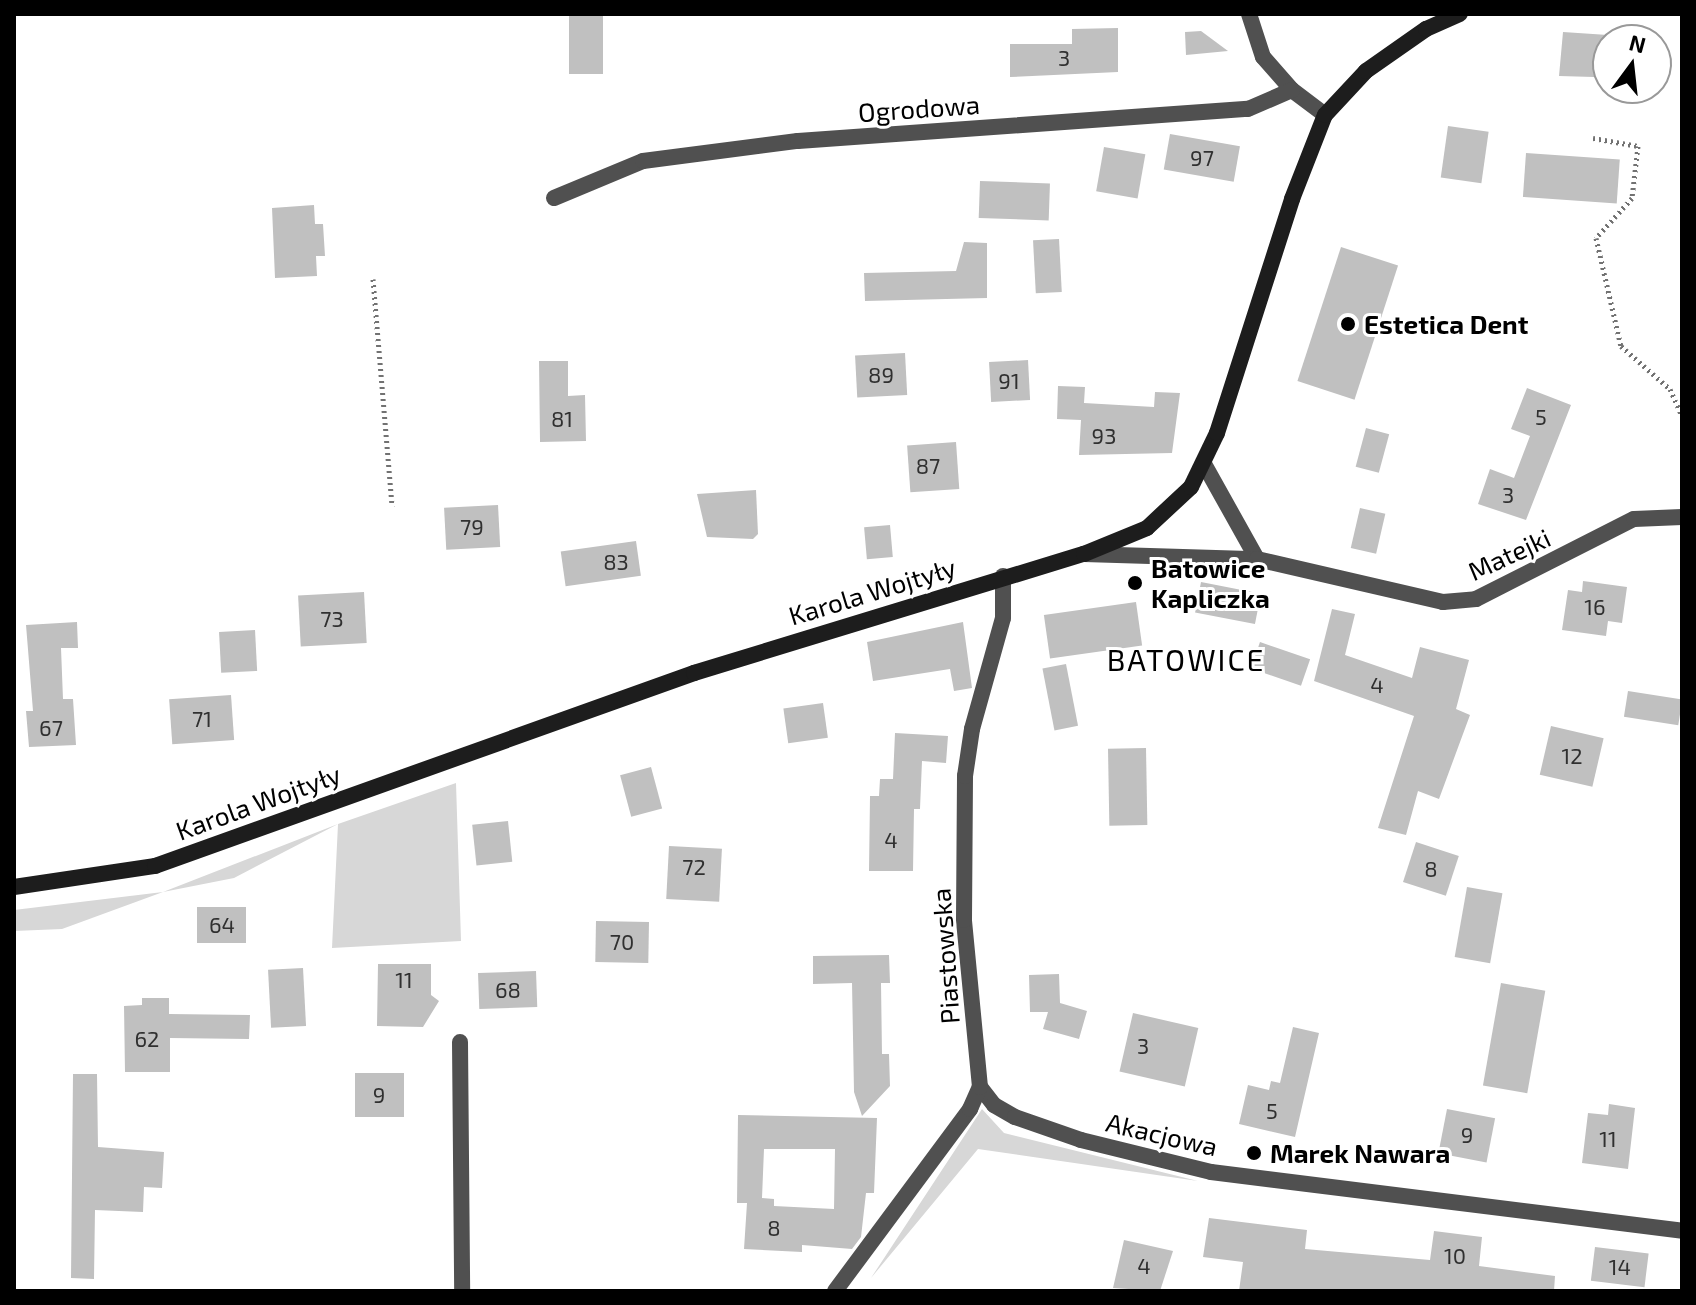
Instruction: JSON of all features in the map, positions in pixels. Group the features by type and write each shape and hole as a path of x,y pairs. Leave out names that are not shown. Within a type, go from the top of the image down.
{"street":[{"path":"1249,14 1256,44 1292,90 1325,115"},
{"name":"Karola Wojtyły","path":"14,887 155,866 694,673 1003,576 1084,554 1162,519 1204,464 1243,362 1301,172 1325,115 1366,71 1426,29 1460,14"},
{"name":"Ogrodowa","path":"554,198 643,161 798,141 1248,109 1292,90"},
{"path":"1204,464 1257,559"},
{"name":"Matejki","path":"1084,554 1257,559 1443,602 1476,599 1634,519 1682,517"},
{"name":"Piastowska","path":"980,1087 964,920 965,776 972,729 1003,618 1003,576"},
{"path":"460,1042 462,1291"},
{"path":"835,1291 970,1109 980,1087"},
{"name":"Akacjowa","path":"980,1087 1015,1117 1081,1140 1211,1172 1682,1231"}],"path":[{"path":"1593,138 1638,146 1632,198 1596,238 1621,346 1670,389 1682,416"},
{"path":"373,279 392,506"}],"shaded area":[{"path":"456,783 461,941 332,948 338,824"},
{"path":"338,824 234,878 163,892"},
{"path":"163,892 62,929 14,931 14,910"},
{"path":"982,1109 1004,1133 1198,1181 978,1149 871,1278"}],"building":[{"path":"569,14 603,14 603,74 569,74"},
{"path":"1118,28 1118,72 1010,77 1010,44 1072,44 1072,29"},
{"path":"1201,31 1228,51 1186,55 1185,32"},
{"path":"1563,32 1592,34 1592,77 1559,76"},
{"path":"1448,126 1489,132 1481,183 1441,177"},
{"path":"1170,134 1240,146 1234,182 1164,169"},
{"path":"1104,147 1145,154 1138,199 1096,191"},
{"path":"1526,153 1620,160 1617,203 1523,197"},
{"path":"980,181 1050,183 1049,220 979,218"},
{"path":"314,205 315,224 323,224 325,256 316,256 317,276 275,278 272,208"},
{"path":"1059,239 1062,292 1036,293 1033,240"},
{"path":"964,242 987,243 987,298 865,301 864,273 956,271"},
{"name":"Estetica Dent","path":"1341,247 1398,266 1354,400 1297,381"},
{"path":"905,353 907,395 857,398 855,356"},
{"path":"1028,360 1030,400 991,402 989,362"},
{"path":"539,361 568,361 568,396 585,395 586,441 540,442"},
{"path":"1058,386 1085,387 1084,403 1154,407 1155,392 1180,393 1172,453 1079,455 1081,420 1057,419"},
{"path":"1527,388 1571,405 1526,520 1478,504 1490,469 1514,478 1530,436 1511,429"},
{"path":"1366,428 1389,434 1379,473 1356,467"},
{"path":"956,442 959,489 910,492 907,445"},
{"path":"756,490 758,534 753,539 707,537 697,494"},
{"path":"498,505 500,547 446,550 444,508"},
{"path":"1360,508 1385,514 1376,554 1351,548"},
{"path":"890,525 893,557 867,559 864,527"},
{"path":"636,541 641,576 566,586 561,552"},
{"path":"1583,581 1627,587 1622,623 1608,621 1606,636 1562,630 1568,590 1582,592"},
{"path":"1201,582 1261,594 1255,624 1195,612"},
{"path":"364,592 367,643 301,646 298,595"},
{"path":"1136,602 1142,646 1050,659 1044,615"},
{"path":"1332,609 1355,614 1345,655 1412,678 1420,647 1469,660 1456,709 1470,715 1439,799 1418,791 1406,835 1378,828 1414,716 1314,681"},
{"path":"77,622 78,648 61,648 63,699 73,699 76,745 29,747 26,711 33,711 26,625"},
{"path":"963,622 972,688 954,691 950,669 873,681 867,642"},
{"path":"255,630 257,671 221,673 219,632"},
{"path":"1260,642 1310,659 1301,686 1251,668"},
{"path":"1066,664 1078,726 1054,730 1042,669"},
{"path":"1628,691 1682,700 1678,725 1624,717"},
{"path":"231,695 234,740 172,744 169,699"},
{"path":"823,703 828,738 788,743 783,709"},
{"path":"1551,726 1604,738 1592,787 1540,775"},
{"path":"895,733 948,736 946,763 922,761 920,809 914,809 913,871 869,871 870,796 879,796 880,779 893,779"},
{"path":"1146,748 1147,825 1109,826 1108,749"},
{"path":"651,767 662,809 631,817 620,775"},
{"path":"508,821 512,862 476,866 472,825"},
{"path":"1416,842 1459,856 1446,896 1403,882"},
{"path":"669,846 722,849 719,902 666,899"},
{"path":"1467,887 1502,893 1490,963 1455,957"},
{"path":"197,907 246,907 246,943 197,943"},
{"path":"596,921 649,922 648,963 595,962"},
{"path":"889,955 890,983 881,983 882,1054 889,1054 890,1086 862,1116 854,1092 852,983 813,984 813,956"},
{"path":"378,964 431,964 431,995 439,1001 423,1027 377,1026"},
{"path":"303,968 306,1026 271,1028 268,970"},
{"path":"536,971 537,1007 479,1009 478,973"},
{"path":"1059,974 1060,1003 1087,1011 1079,1039 1043,1029 1048,1012 1030,1012 1029,975"},
{"path":"1501,983 1545,991 1527,1093 1483,1085"},
{"path":"142,998 169,998 169,1014 250,1015 249,1039 170,1038 170,1072 125,1072 124,1006 142,1005"},
{"path":"1133,1013 1198,1028 1185,1087 1120,1071"},
{"path":"1293,1027 1319,1033 1295,1137 1239,1124 1248,1085 1269,1090 1271,1081 1280,1083"},
{"path":"355,1073 404,1073 404,1117 355,1117"},
{"path":"73,1074 97,1074 98,1147 164,1152 162,1188 144,1187 143,1212 95,1210 94,1279 71,1278"},
{"path":"1609,1104 1635,1108 1628,1169 1582,1163 1588,1113 1608,1115"},
{"path":"1447,1109 1495,1118 1487,1163 1438,1153"},
{"path":"738,1115 877,1118 874,1193 866,1193 861,1237 852,1249 802,1245 802,1252 744,1249 747,1203 737,1203","holes":["764,1149 835,1149 834,1209 774,1206 774,1199 762,1198"]},
{"path":"1209,1218 1307,1230 1305,1249 1430,1260 1434,1231 1482,1237 1479,1266 1555,1276 1554,1291 1239,1291 1243,1262 1203,1257"},
{"path":"1124,1240 1173,1251 1160,1291 1113,1288"},
{"path":"1595,1247 1649,1254 1644,1287 1591,1281"}],"place":[{"name":"Estetica Dent","path":"1348,324"},
{"name":"Batowice Kapliczka","path":"1135,583"},
{"name":"Marek Nawara","path":"1254,1153"}],"district":[{"name":"BATOWICE","path":"1186,659"}]}
